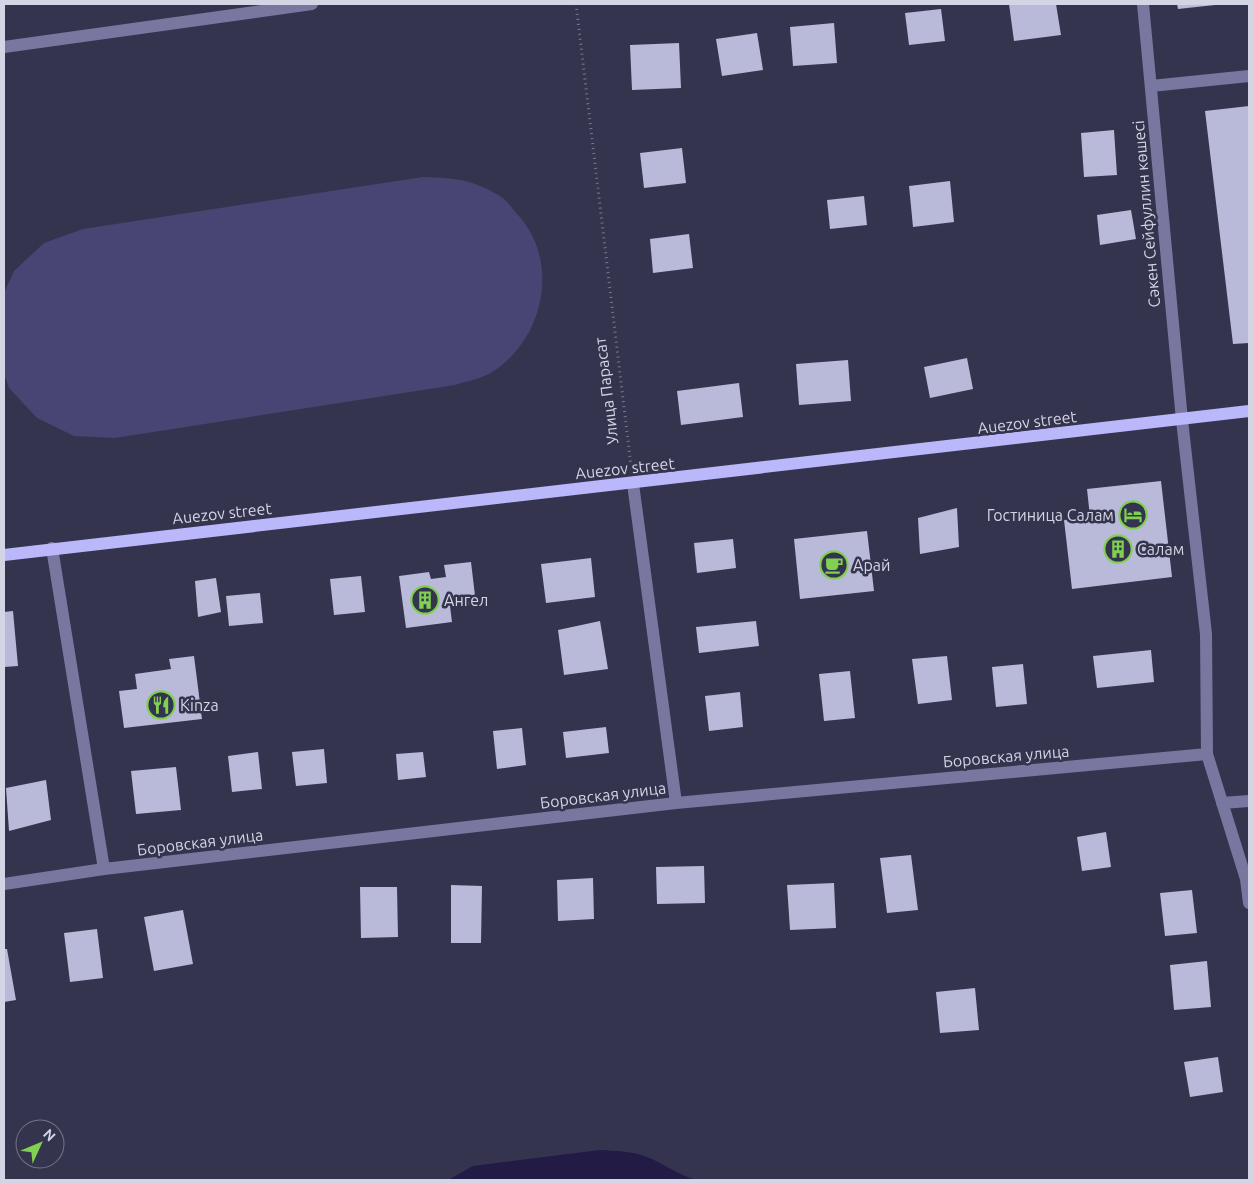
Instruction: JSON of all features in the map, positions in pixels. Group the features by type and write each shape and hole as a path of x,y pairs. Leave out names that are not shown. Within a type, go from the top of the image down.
{"main road":[{"name":"Auezov street","path":"4,556 52,548 633,484 1249,411"}],"street":[{"path":"4,47 312,4"},
{"name":"Сәкен Сейфуллин көшесі","path":"1143,4 1182,420 1206,634 1207,754 1246,879 1249,903"},
{"path":"1151,86 1249,76"},
{"path":"633,484 676,803"},
{"path":"52,548 104,870"},
{"name":"Боровская улица","path":"4,884 104,870 676,803 1207,754"},
{"path":"1222,803 1249,801"}],"path":[{"name":"Улица Парасат","path":"576,4 633,484"}],"shaded area":[{"path":"423,177 463,180 490,190 500,196 518,215 531,234 539,254 542,276 541,298 535,319 525,339 511,356 494,371 455,385 115,438 74,436 37,418 9,388 4,373 4,293 14,271 44,243 83,229"},
{"path":"600,1150 641,1155 685,1176 698,1180 448,1180 473,1166"}],"building":[{"path":"1009,4 1056,4 1061,35 1014,41"},
{"path":"1177,4 1215,4 1215,5 1178,9"},
{"path":"941,9 945,41 909,45 905,13"},
{"path":"834,23 837,63 793,66 790,27"},
{"path":"757,33 763,70 722,76 716,39"},
{"path":"679,43 681,88 632,90 630,45"},
{"path":"1249,106 1249,343 1233,344 1205,111"},
{"path":"1114,130 1117,175 1084,177 1081,133"},
{"path":"682,148 686,183 644,188 640,153"},
{"path":"950,181 954,222 913,227 909,186"},
{"path":"864,196 867,225 830,229 827,200"},
{"path":"1131,210 1136,239 1100,245 1097,215"},
{"path":"689,234 693,268 653,273 650,239"},
{"path":"967,358 973,389 930,398 924,367"},
{"path":"848,360 851,401 799,405 796,364"},
{"path":"739,383 743,417 681,425 677,391"},
{"name":"Салам","path":"1161,481 1172,577 1072,589 1064,520 1090,517 1087,489"},
{"path":"957,508 959,547 920,554 918,518"},
{"name":"Арай","path":"867,531 874,591 800,599 794,539"},
{"path":"733,539 736,568 697,573 694,543"},
{"path":"591,558 595,597 546,603 541,564"},
{"name":"Ангел","path":"471,562 476,604 450,606 452,622 406,628 399,576 429,572 431,579 446,577 444,565"},
{"path":"361,576 365,612 334,615 330,579"},
{"path":"216,578 221,612 198,617 195,581"},
{"path":"260,593 263,623 229,626 226,596"},
{"path":"13,611 18,666 4,667 4,612"},
{"path":"600,621 608,669 564,675 558,630"},
{"path":"756,621 759,646 699,653 696,627"},
{"path":"1151,650 1154,682 1097,688 1093,656"},
{"name":"Kinza","path":"194,656 202,719 124,728 119,691 137,689 135,674 171,669 169,659"},
{"path":"947,656 952,700 918,704 912,659"},
{"path":"1023,664 1027,704 996,707 992,667"},
{"path":"850,671 855,718 824,721 819,674"},
{"path":"740,692 743,727 709,731 705,696"},
{"path":"606,727 609,753 566,758 563,732"},
{"path":"522,728 526,765 497,769 493,731"},
{"path":"324,749 327,783 296,786 292,752"},
{"path":"258,752 262,789 232,792 228,756"},
{"path":"423,752 426,777 398,780 396,754"},
{"path":"176,767 181,810 136,814 131,771"},
{"path":"46,780 51,820 9,831 6,788"},
{"path":"1106,832 1111,867 1082,871 1077,837"},
{"path":"911,855 918,910 887,913 880,858"},
{"path":"704,866 705,903 657,904 656,867"},
{"path":"593,878 594,919 558,921 557,880"},
{"path":"834,883 836,928 790,930 787,885"},
{"path":"451,885 482,886 481,943 451,943"},
{"path":"360,887 397,887 398,937 361,938"},
{"path":"1192,890 1197,933 1165,936 1160,893"},
{"path":"183,910 193,964 154,971 144,917"},
{"path":"97,929 103,978 70,982 64,933"},
{"path":"4,949 7,949 16,1000 4,1002"},
{"path":"1207,961 1211,1007 1174,1010 1170,965"},
{"path":"975,988 979,1030 940,1033 936,992"},
{"path":"1218,1057 1223,1092 1190,1097 1184,1062"}],"place":[{"name":"Гостиница Салам","path":"1133,515"},
{"name":"Салам","path":"1118,549"},
{"name":"Арай","path":"834,565"},
{"name":"Ангел","path":"425,600"},
{"name":"Kinza","path":"161,705"}]}
